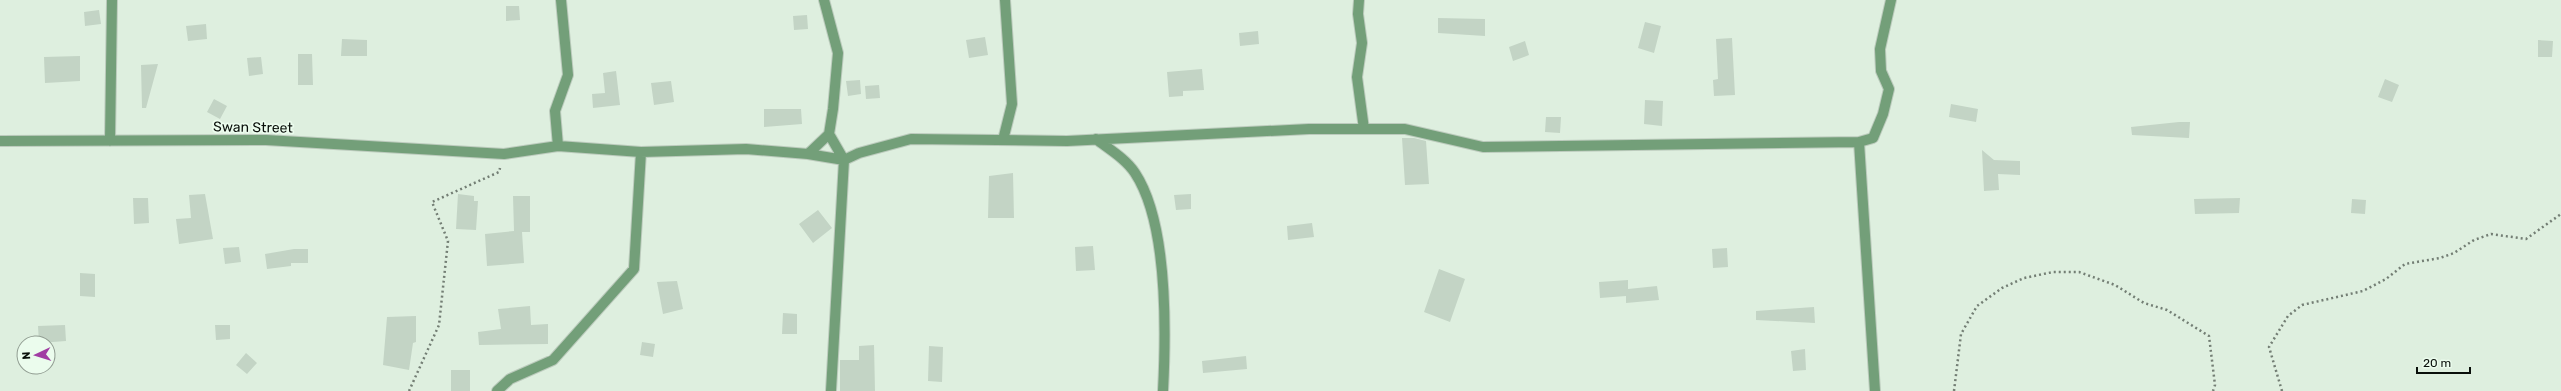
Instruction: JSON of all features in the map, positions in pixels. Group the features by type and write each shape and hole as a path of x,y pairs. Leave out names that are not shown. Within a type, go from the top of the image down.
{"street":[{"path":"110,141 112,0"},
{"path":"558,146 555,111 568,75 561,0"},
{"path":"824,0 838,53 829,134 844,160 831,391"},
{"path":"1003,140 1012,104 1006,0"},
{"path":"1359,0 1358,14 1362,43 1357,77 1364,129"},
{"path":"844,160 859,153 911,139 1096,139 1203,133 1405,128 1483,147 1858,142 1873,138 1888,95 1889,89 1881,70 1880,48 1891,0"},
{"path":"808,154 829,134"},
{"path":"1096,139 1122,160 1135,173 1148,202 1155,227 1163,287 1165,334 1163,391"},
{"name":"Swan Street","path":"0,141 266,140 504,154 558,146 641,152 746,149 808,154 844,160"},
{"path":"1858,142 1875,391"},
{"path":"497,391 510,379 553,360 634,269 641,152"}],"path":[{"path":"409,391 439,325 448,241 432,202 499,172 504,154"},
{"path":"2282,391 2269,348 2288,316 2302,305 2363,291 2386,279 2405,264 2440,258 2454,253 2474,240 2492,234 2526,239 2561,214"},
{"path":"1954,391 1961,334 1978,306 2002,288 2024,278 2053,272 2079,272 2115,285 2144,303 2166,310 2209,336 2214,384 2213,391"}],"building":[{"path":"506,6 519,6 520,20 506,21"},
{"path":"99,10 101,24 85,26 84,12"},
{"path":"807,15 808,29 794,30 793,16"},
{"path":"1438,18 1485,19 1485,36 1438,33"},
{"path":"1645,22 1661,26 1654,53 1638,48"},
{"path":"206,24 207,39 188,41 186,26"},
{"path":"1258,31 1259,44 1240,46 1239,33"},
{"path":"985,37 988,55 969,58 966,40"},
{"path":"1732,38 1735,95 1714,96 1713,80 1718,79 1716,39"},
{"path":"342,39 367,40 367,56 341,56"},
{"path":"2538,40 2553,41 2552,57 2538,57"},
{"path":"1525,41 1529,55 1513,61 1509,47"},
{"path":"298,54 312,54 313,85 298,85"},
{"path":"80,56 80,81 45,83 44,57"},
{"path":"261,57 263,74 249,76 247,58"},
{"path":"158,64 146,108 142,108 141,65"},
{"path":"1202,69 1204,90 1183,91 1183,96 1169,97 1167,72"},
{"path":"616,71 620,105 593,108 592,94 605,93 603,73"},
{"path":"2385,79 2399,85 2392,102 2378,97"},
{"path":"860,80 861,94 848,96 846,81"},
{"path":"671,81 674,102 654,105 651,83"},
{"path":"879,85 880,98 866,99 865,86"},
{"path":"214,99 227,106 220,119 207,112"},
{"path":"1645,100 1663,101 1662,126 1644,124"},
{"path":"1951,104 1978,109 1976,122 1949,117"},
{"path":"764,109 801,109 802,124 764,127"},
{"path":"1546,117 1561,117 1560,133 1545,132"},
{"path":"2190,122 2189,138 2132,135 2131,127"},
{"path":"1402,138 1414,138 1426,141 1429,184 1405,185"},
{"path":"1982,150 1994,160 2020,161 2020,175 1998,174 1999,190 1984,191"},
{"path":"1013,173 1014,218 988,218 989,176"},
{"path":"205,194 213,239 179,244 176,219 191,218 189,195"},
{"path":"458,194 474,196 474,201 478,201 476,230 456,229"},
{"path":"1191,194 1191,209 1176,210 1174,195"},
{"path":"513,196 530,196 530,232 522,232 524,263 487,266 485,234 514,231"},
{"path":"133,198 148,198 149,223 134,224"},
{"path":"2240,198 2239,213 2195,214 2194,199"},
{"path":"2352,199 2366,200 2365,214 2351,213"},
{"path":"818,210 832,228 813,243 799,224"},
{"path":"1312,223 1314,237 1288,240 1287,226"},
{"path":"1093,246 1095,270 1076,271 1075,247"},
{"path":"239,247 241,262 225,264 223,248"},
{"path":"1727,248 1728,267 1713,268 1712,249"},
{"path":"294,249 308,249 308,263 291,263 291,266 267,269 265,254"},
{"path":"1439,269 1465,279 1450,322 1424,312"},
{"path":"80,273 95,274 95,297 80,296"},
{"path":"1628,280 1628,289 1657,286 1659,300 1626,303 1626,296 1600,298 1599,282"},
{"path":"677,281 683,309 663,314 657,282"},
{"path":"530,306 531,325 548,324 548,344 479,345 478,332 501,329 498,309"},
{"path":"1814,307 1815,323 1756,320 1756,311"},
{"path":"783,313 797,314 797,334 782,334"},
{"path":"416,316 416,342 413,343 409,370 383,365 387,317"},
{"path":"65,325 66,341 56,342 56,335 39,335 38,326"},
{"path":"215,325 230,325 230,339 216,340"},
{"path":"642,342 655,344 653,357 640,355"},
{"path":"874,345 875,391 840,391 840,360 859,360 859,346"},
{"path":"929,346 943,347 942,382 928,381"},
{"path":"1805,349 1806,370 1793,371 1791,351"},
{"path":"246,353 257,363 247,374 236,365"},
{"path":"1246,356 1247,369 1203,373 1202,361"},
{"path":"451,370 470,370 470,391 451,391"}]}
